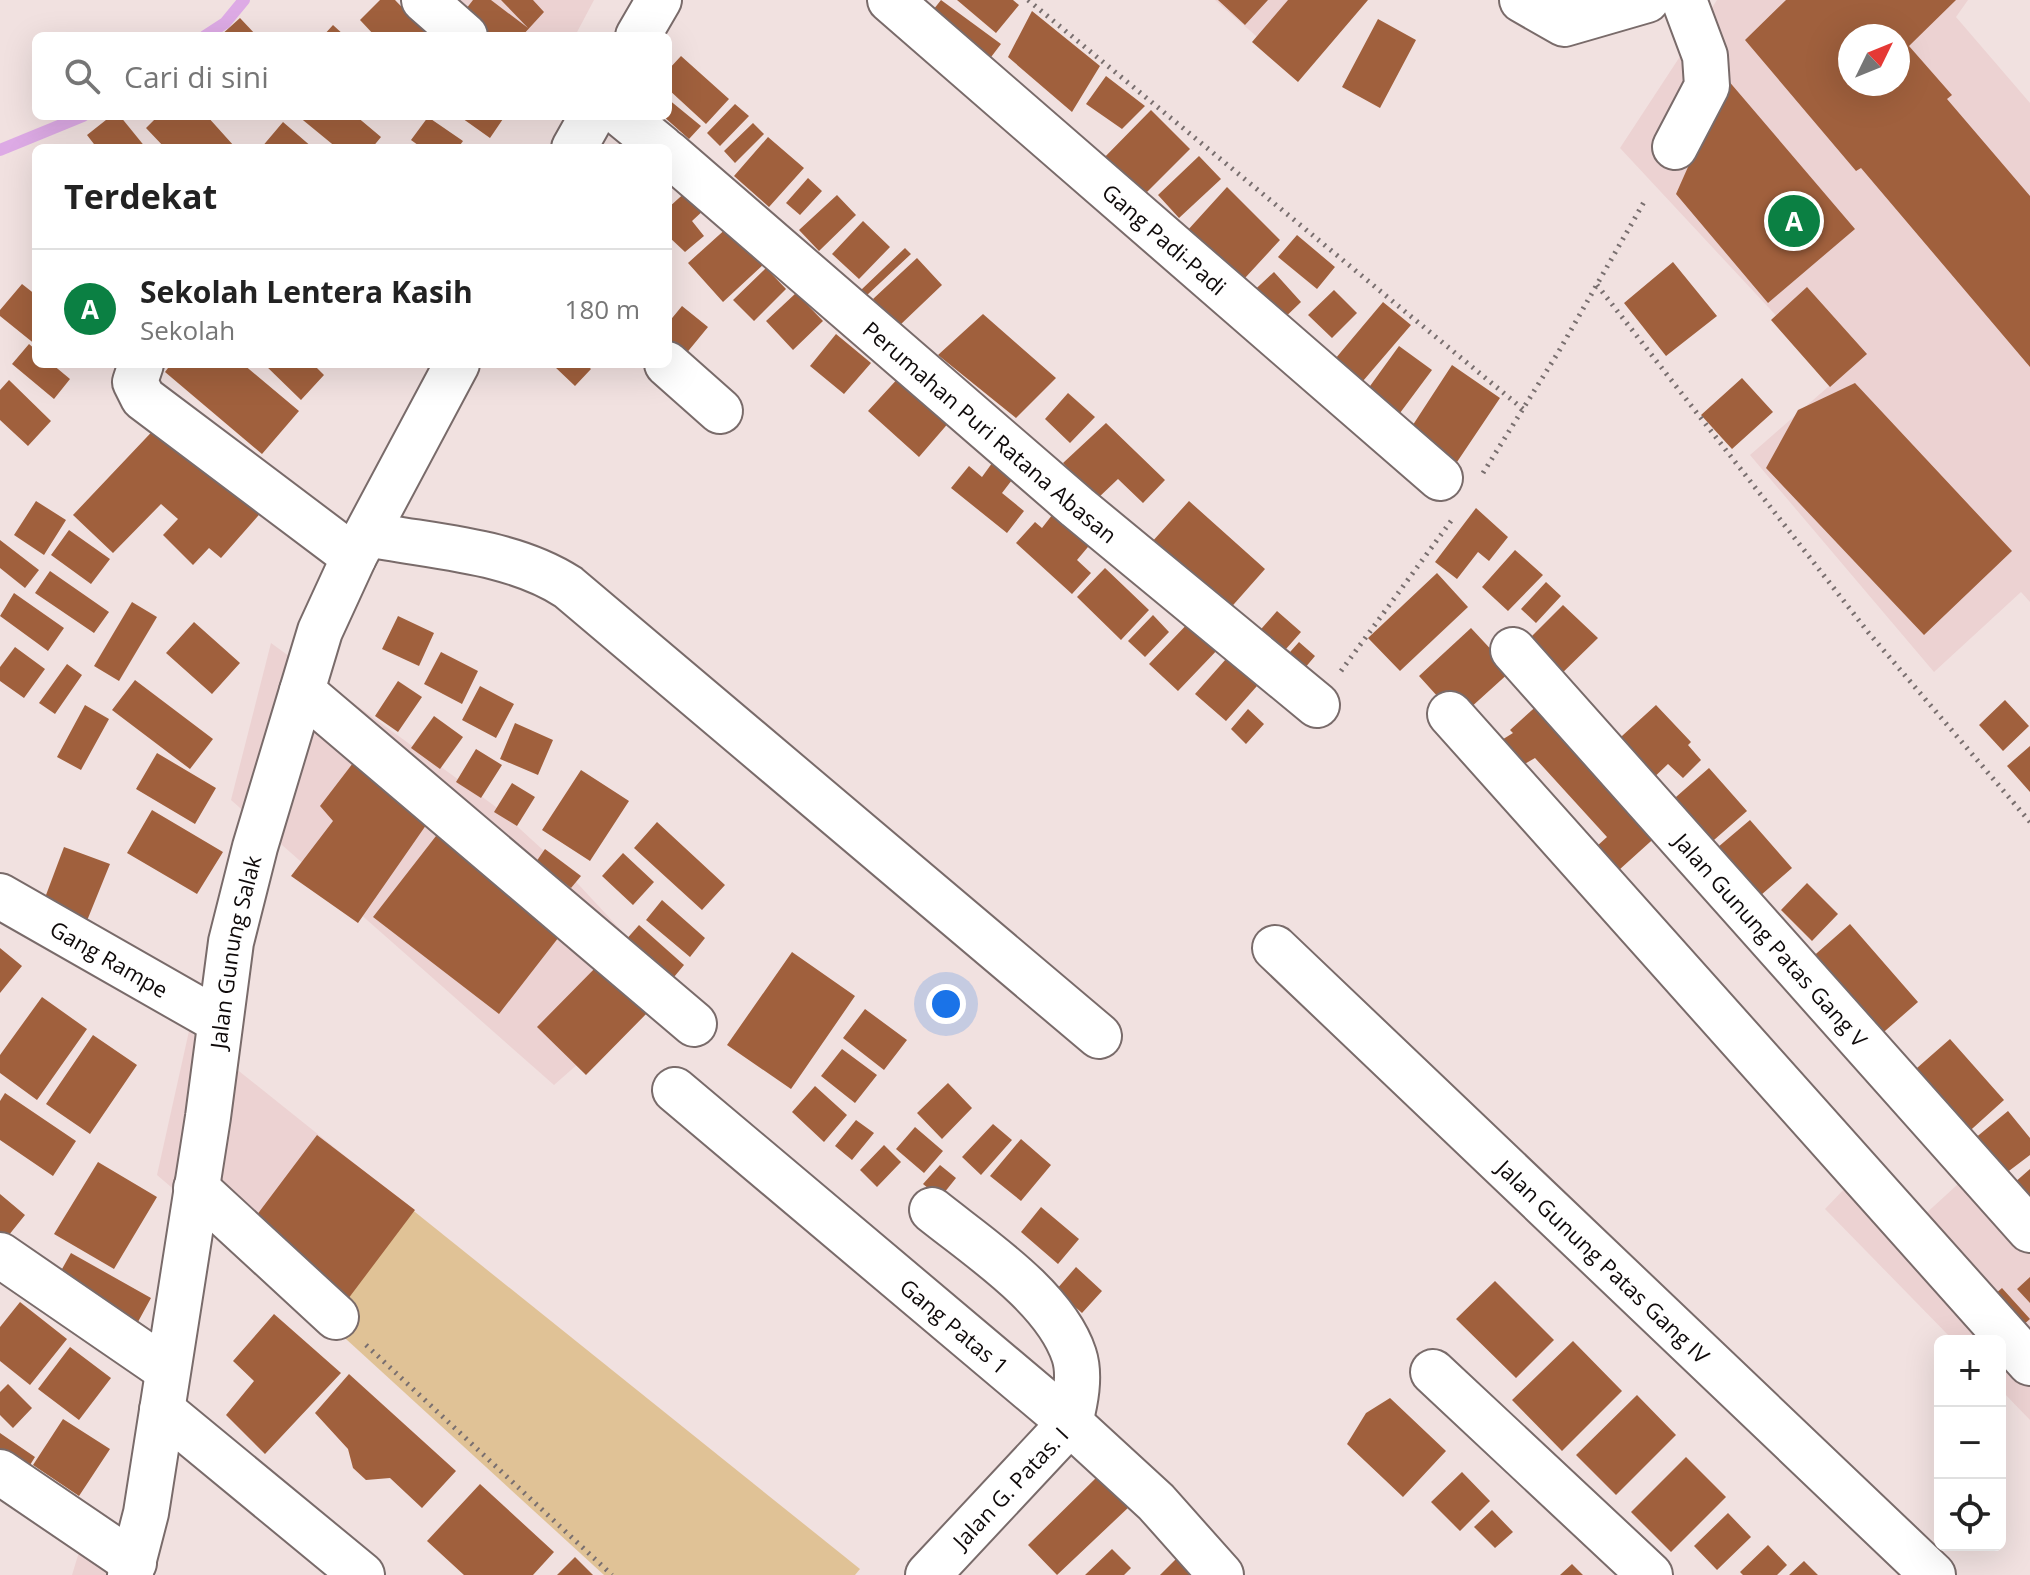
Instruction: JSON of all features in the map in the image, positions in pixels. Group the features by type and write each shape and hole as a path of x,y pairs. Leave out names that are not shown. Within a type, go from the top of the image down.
{"street":[{"path":"424,0 460,32"},
{"path":"640,32 659,0"},
{"name":"Gang Padi-Padi","path":"890,0 1459,490"},
{"path":"1522,0 1564,24 1647,0"},
{"path":"1675,147 1707,86 1705,56 1684,0"},
{"path":"628,120 657,144"},
{"name":"Perumahan Puri Ratana Abasan","path":"672,156 1077,507 1317,705"},
{"path":"140,368 135,382 143,398 360,546 521,564 546,573 568,587 1099,1036"},
{"name":"Jalan Gunung Salak","path":"132,1569 164,1390 235,929 320,631 360,546 455,368"},
{"path":"672,368 720,411"},
{"name":"Jalan Gunung Patas Gang V","path":"1513,650 2030,1230"},
{"path":"302,691 694,1024"},
{"path":"1450,714 2030,1363"},
{"name":"Gang Rampe","path":"0,896 219,1021"},
{"name":"Jalan Gunung Patas Gang IV","path":"1275,948 1933,1575"},
{"name":"Gang Patas 1","path":"675,1090 1070,1423 1156,1502 1221,1575"},
{"path":"196,1188 336,1317"},
{"name":"Jalan G. Patas. I","path":"928,1575 1070,1423 1076,1396 1075,1357 1058,1325 1023,1285 932,1210"},
{"path":"0,1255 164,1390 362,1575"},
{"path":"1433,1372 1650,1575"},
{"path":"0,1472 132,1569"}],"path":[{"path":"1028,0 1523,409"},
{"path":"1317,705 1459,490 1523,409 1644,202"},
{"path":"1597,285 1868,632 2030,822"},
{"path":"336,1317 612,1575"}],"shaded area":[{"path":"438,0 594,0 577,32 480,32"},
{"path":"1215,0 1339,0 1288,64"},
{"path":"1717,0 1968,0 1956,17 2030,103 2030,602 2021,592 1934,672 1750,455 1836,380 1620,148"},
{"path":"271,643 496,807 566,871 670,983 554,1085 231,800"},
{"path":"189,1031 410,1208 311,1307 157,1175"},
{"path":"1870,1162 1922,1217 1980,1164 2030,1219 2030,1420 2006,1395 2006,1335 1948,1335 1825,1209"},
{"path":"410,1208 860,1569 855,1575 604,1575 311,1307"},
{"path":"87,1526 145,1575 72,1575"}],"building":[{"path":"380,0 395,0 426,32 371,32 360,20"},
{"path":"473,0 491,0 528,28 501,0 533,0 544,12 526,32 478,32 459,18"},
{"path":"941,0 1001,44 985,65 926,19"},
{"path":"957,0 1013,0 1019,5 996,33"},
{"path":"1218,0 1268,0 1245,25"},
{"path":"1288,0 1368,0 1298,82 1252,42"},
{"path":"1786,0 1956,0 1910,45 1910,24 1838,24 1838,96 1910,96 1910,47 1952,95 1947,99 2030,196 2030,367 1861,168 1856,171 1745,40"},
{"path":"1032,11 1100,66 1072,112 1008,57"},
{"path":"240,18 253,32 224,32"},
{"path":"1378,19 1416,40 1380,108 1342,87"},
{"path":"333,25 341,32 327,32"},
{"path":"681,56 729,99 706,124 672,93 672,66"},
{"path":"1106,76 1145,106 1122,129 1086,104"},
{"path":"1727,79 1855,229 1768,303 1676,194"},
{"path":"672,102 701,126 689,139 668,120 672,120"},
{"path":"735,104 749,116 720,146 707,133"},
{"path":"1151,110 1190,149 1134,205 1096,166"},
{"path":"106,120 123,120 143,144 94,144 87,135"},
{"path":"154,120 211,120 232,144 161,144 146,128"},
{"path":"303,120 361,120 381,137 375,144 332,144"},
{"path":"426,120 432,120 463,141 461,144 416,144 411,140"},
{"path":"465,120 502,120 490,138"},
{"path":"283,122 308,144 264,144"},
{"path":"753,123 764,134 735,163 724,151"},
{"path":"768,137 804,168 769,207 734,176"},
{"path":"1199,156 1221,179 1179,218 1158,195"},
{"path":"808,178 822,191 800,215 786,203"},
{"path":"1227,187 1280,240 1245,278 1228,264 1225,267 1187,231"},
{"path":"689,189 706,208 692,221 704,236 685,252 672,240 672,204"},
{"path":"837,195 856,215 819,251 799,230"},
{"path":"863,221 890,247 859,279 832,254"},
{"path":"729,226 764,264 723,302 688,263"},
{"path":"1297,235 1335,267 1317,289 1278,257"},
{"path":"905,248 911,254 866,296 861,290"},
{"path":"917,258 942,285 899,326 873,299"},
{"path":"1673,262 1717,316 1666,356 1624,303"},
{"path":"766,268 786,289 754,321 733,300"},
{"path":"1274,272 1301,302 1277,325 1246,298"},
{"path":"22,284 32,292 32,342 0,316 0,310"},
{"path":"1807,287 1867,354 1830,387 1771,320"},
{"path":"1334,290 1357,313 1332,338 1308,315"},
{"path":"796,293 823,321 793,350 766,321"},
{"path":"1383,302 1411,325 1357,388 1330,365"},
{"path":"682,306 708,327 680,361 672,354 672,318"},
{"path":"983,314 1056,378 1016,418 938,355"},
{"path":"836,334 871,363 844,394 810,366"},
{"path":"29,344 32,347 32,368 57,368 70,379 54,399 12,364"},
{"path":"1399,346 1432,370 1397,417 1365,393"},
{"path":"1452,365 1500,398 1455,465 1407,434"},
{"path":"168,368 248,368 299,411 262,454 165,372"},
{"path":"268,368 317,368 324,375 301,400"},
{"path":"556,368 590,368 575,386"},
{"path":"901,375 951,420 919,457 868,411"},
{"path":"1742,378 1773,412 1732,449 1701,415"},
{"path":"9,380 51,421 28,446 0,420 0,390"},
{"path":"1855,383 2012,551 1924,635 1766,468 1798,410"},
{"path":"1068,393 1095,417 1070,443 1045,419"},
{"path":"163,420 265,508 221,558 209,548 193,565 163,535 178,519 161,504 113,553 73,515"},
{"path":"1106,423 1165,480 1143,503 1118,479 1097,499 1063,463"},
{"path":"995,459 1015,476 1002,493 1024,511 1007,533 951,488 969,466 982,477"},
{"path":"36,501 66,520 44,555 14,535"},
{"path":"1189,501 1265,569 1227,612 1151,543"},
{"path":"1476,508 1508,537 1489,561 1478,552 1457,579 1435,562"},
{"path":"1056,510 1093,541 1077,560 1091,573 1072,594 1016,543 1035,522 1042,528"},
{"path":"69,530 110,559 91,584 51,555"},
{"path":"0,540 39,570 25,588 0,568"},
{"path":"1515,550 1543,575 1508,611 1482,587"},
{"path":"1105,568 1149,610 1121,640 1077,597"},
{"path":"50,571 109,612 94,633 35,593"},
{"path":"1437,573 1468,607 1400,671 1368,638"},
{"path":"1546,582 1561,596 1536,623 1521,609"},
{"path":"14,593 64,628 48,651 0,616"},
{"path":"132,602 157,617 119,681 94,666"},
{"path":"1563,605 1598,638 1554,681 1522,646"},
{"path":"1277,611 1301,632 1278,658 1254,637"},
{"path":"1153,615 1169,632 1145,657 1128,641"},
{"path":"398,616 434,633 419,666 382,649"},
{"path":"1194,617 1222,645 1178,691 1149,664"},
{"path":"194,622 240,663 212,694 166,653"},
{"path":"1471,628 1511,671 1458,719 1419,676"},
{"path":"1299,642 1315,656 1299,675 1282,661"},
{"path":"15,647 45,669 24,698 0,681 0,667"},
{"path":"441,652 478,671 462,704 424,684"},
{"path":"1226,659 1257,686 1226,721 1195,694"},
{"path":"67,664 82,675 55,714 39,703"},
{"path":"135,680 213,739 190,769 112,710"},
{"path":"398,681 422,697 398,732 375,716"},
{"path":"480,686 514,704 496,738 462,720"},
{"path":"2005,700 2029,726 2003,751 1979,725"},
{"path":"1541,702 1660,833 1609,879 1586,856 1607,837 1535,758 1509,773 1492,746 1513,733 1510,730"},
{"path":"85,705 109,719 81,770 57,757"},
{"path":"1656,705 1691,742 1688,745 1701,760 1683,778 1668,764 1647,784 1611,746"},
{"path":"1248,709 1264,724 1246,744 1231,729"},
{"path":"434,716 463,737 440,769 411,748"},
{"path":"515,723 553,740 538,775 500,759"},
{"path":"2030,746 2030,792 2007,766"},
{"path":"476,749 502,765 481,798 456,782"},
{"path":"157,753 216,788 195,824 136,789"},
{"path":"353,763 431,818 358,923 291,876 333,821 320,806"},
{"path":"1709,768 1747,811 1706,847 1668,804"},
{"path":"581,770 629,801 590,861 542,830"},
{"path":"512,783 535,797 517,826 494,812"},
{"path":"152,810 223,852 197,894 127,853"},
{"path":"1750,820 1792,868 1753,902 1711,853"},
{"path":"657,822 725,885 702,910 634,848"},
{"path":"443,827 569,924 499,1014 373,917"},
{"path":"64,847 110,864 84,928 40,911"},
{"path":"545,849 581,876 571,888 536,862"},
{"path":"623,853 654,882 633,905 602,876"},
{"path":"1807,883 1838,914 1812,941 1781,910"},
{"path":"662,900 705,938 690,957 646,920"},
{"path":"1850,924 1918,1002 1869,1045 1801,967"},
{"path":"639,925 684,965 669,983 624,942"},
{"path":"0,948 22,966 0,993"},
{"path":"792,952 855,996 791,1089 727,1045"},
{"path":"603,960 652,1008 586,1075 537,1027"},
{"path":"42,997 87,1029 37,1100 0,1073 0,1055"},
{"path":"865,1009 907,1040 884,1070 843,1038"},
{"path":"93,1035 137,1065 90,1134 46,1104"},
{"path":"1950,1039 2004,1100 1963,1137 1909,1075"},
{"path":"842,1049 877,1075 855,1103 821,1076"},
{"path":"948,1083 972,1108 942,1139 917,1113"},
{"path":"815,1086 847,1115 824,1142 792,1112"},
{"path":"5,1093 76,1141 53,1176 0,1140 0,1101"},
{"path":"2008,1111 2030,1138 2030,1155 1997,1180 1968,1144"},
{"path":"856,1120 874,1133 852,1160 835,1146"},
{"path":"993,1124 1012,1140 981,1175 962,1157"},
{"path":"915,1127 943,1151 924,1173 896,1149"},
{"path":"317,1135 415,1210 345,1303 247,1228"},
{"path":"1021,1139 1051,1165 1021,1201 990,1176"},
{"path":"884,1145 901,1162 877,1187 860,1170"},
{"path":"98,1162 157,1197 114,1269 54,1234"},
{"path":"940,1165 956,1178 940,1198 923,1184"},
{"path":"2030,1169 2030,1201 2014,1183"},
{"path":"0,1194 25,1215 0,1246"},
{"path":"1041,1207 1079,1239 1058,1264 1021,1232"},
{"path":"71,1253 151,1298 133,1331 53,1285"},
{"path":"1076,1267 1102,1291 1082,1313 1056,1290"},
{"path":"2030,1277 2030,1303 2017,1289"},
{"path":"1495,1281 1554,1340 1516,1378 1456,1319"},
{"path":"2002,1288 2030,1319 2015,1332 1987,1301"},
{"path":"20,1302 67,1339 30,1385 0,1361 0,1327"},
{"path":"274,1314 341,1373 265,1454 226,1415 254,1381 233,1361"},
{"path":"1573,1341 1622,1391 1562,1451 1512,1400"},
{"path":"70,1347 111,1378 79,1420 38,1389"},
{"path":"349,1374 456,1471 422,1508 390,1478 366,1480 353,1468 348,1449 315,1413"},
{"path":"8,1384 32,1408 13,1428 0,1415 0,1392"},
{"path":"1637,1395 1676,1435 1616,1495 1576,1455"},
{"path":"1390,1398 1446,1451 1403,1497 1347,1444 1366,1413"},
{"path":"63,1419 110,1449 79,1496 33,1465"},
{"path":"0,1433 35,1457 20,1481 0,1467"},
{"path":"1686,1457 1726,1497 1671,1552 1631,1512"},
{"path":"1462,1472 1490,1501 1460,1531 1431,1502"},
{"path":"1100,1474 1130,1506 1057,1575 1028,1545"},
{"path":"480,1484 554,1552 533,1575 464,1575 427,1541"},
{"path":"1492,1510 1513,1532 1495,1548 1474,1527"},
{"path":"1728,1513 1751,1537 1717,1570 1694,1546"},
{"path":"1768,1545 1787,1565 1777,1575 1743,1575 1740,1572"},
{"path":"1112,1549 1131,1568 1124,1575 1085,1575"},
{"path":"575,1557 593,1575 557,1575"},
{"path":"1176,1559 1192,1575 1160,1575"},
{"path":"1804,1561 1818,1575 1789,1575"},
{"path":"1572,1564 1583,1575 1560,1575"}],"waterway":[{"path":"211,32 225,23 244,0"},
{"path":"0,150 73,120"}],"place":[{"name":"Sekolah Lentera Kasih","path":"1794,221"}]}
